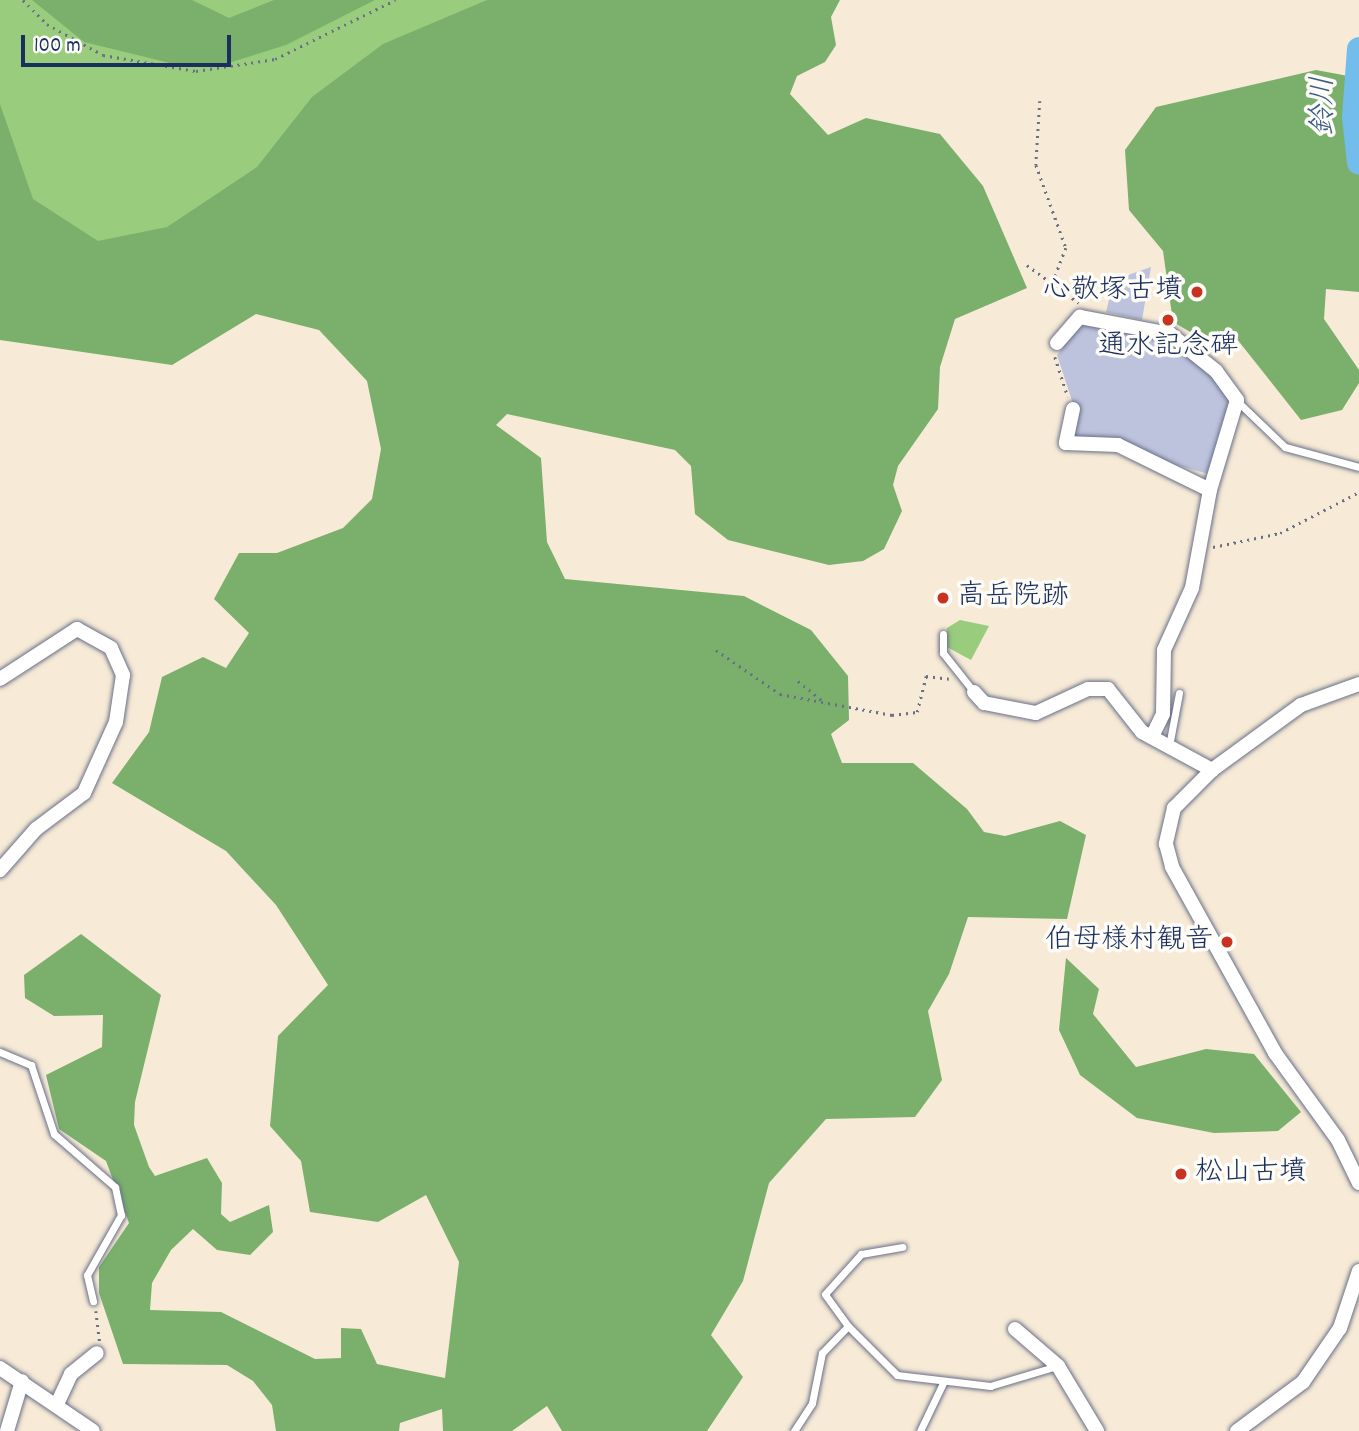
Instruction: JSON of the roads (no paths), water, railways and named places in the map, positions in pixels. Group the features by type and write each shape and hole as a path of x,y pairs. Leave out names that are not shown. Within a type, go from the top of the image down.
{"street":[{"path":"1057,343 1075,317 1170,334 1216,371 1237,400 1210,490 1189,597 1164,650 1163,714 1152,737"},
{"path":"1073,409 1066,443 1118,445 1210,490"},
{"path":"0,679 77,629 111,648 123,675 116,722 84,793 36,829 0,870"},
{"path":"1359,684 1301,705 1212,770 1167,823 1172,867 1275,1053 1338,1140 1359,1183"},
{"path":"974,692 984,703 1036,713 1098,686 1115,695 1130,722 1212,770"},
{"path":"1237,1431 1303,1382 1340,1328 1359,1271"},
{"path":"1015,1329 1058,1366 1097,1431"},
{"path":"58,1402 71,1374 97,1353"},
{"path":"0,1368 58,1402 93,1431"},
{"path":"7,1431 22,1381"}],"lane":[{"path":"1237,400 1285,447 1359,467"},
{"path":"943,634 943,653 974,692"},
{"path":"1169,746 1179,693"},
{"path":"0,1052 30,1065 54,1135 115,1187 121,1215 87,1275 93,1301"},
{"path":"902,1247 861,1254 825,1294 848,1326 897,1375 943,1383 989,1386 1058,1366"},
{"path":"794,1431 812,1403 822,1353 848,1326"},
{"path":"920,1431 943,1383"}],"waterway":[{"name":"鈴川","path":"1359,49 1354,117 1359,163"}],"place":[{"name":"心敬塚古墳","path":"1197,292"},
{"name":"通水記念碑","path":"1168,320"},
{"name":"高岳院跡","path":"943,598"},
{"name":"伯母様村観音","path":"1227,942"},
{"name":"松山古墳","path":"1181,1174"}]}
